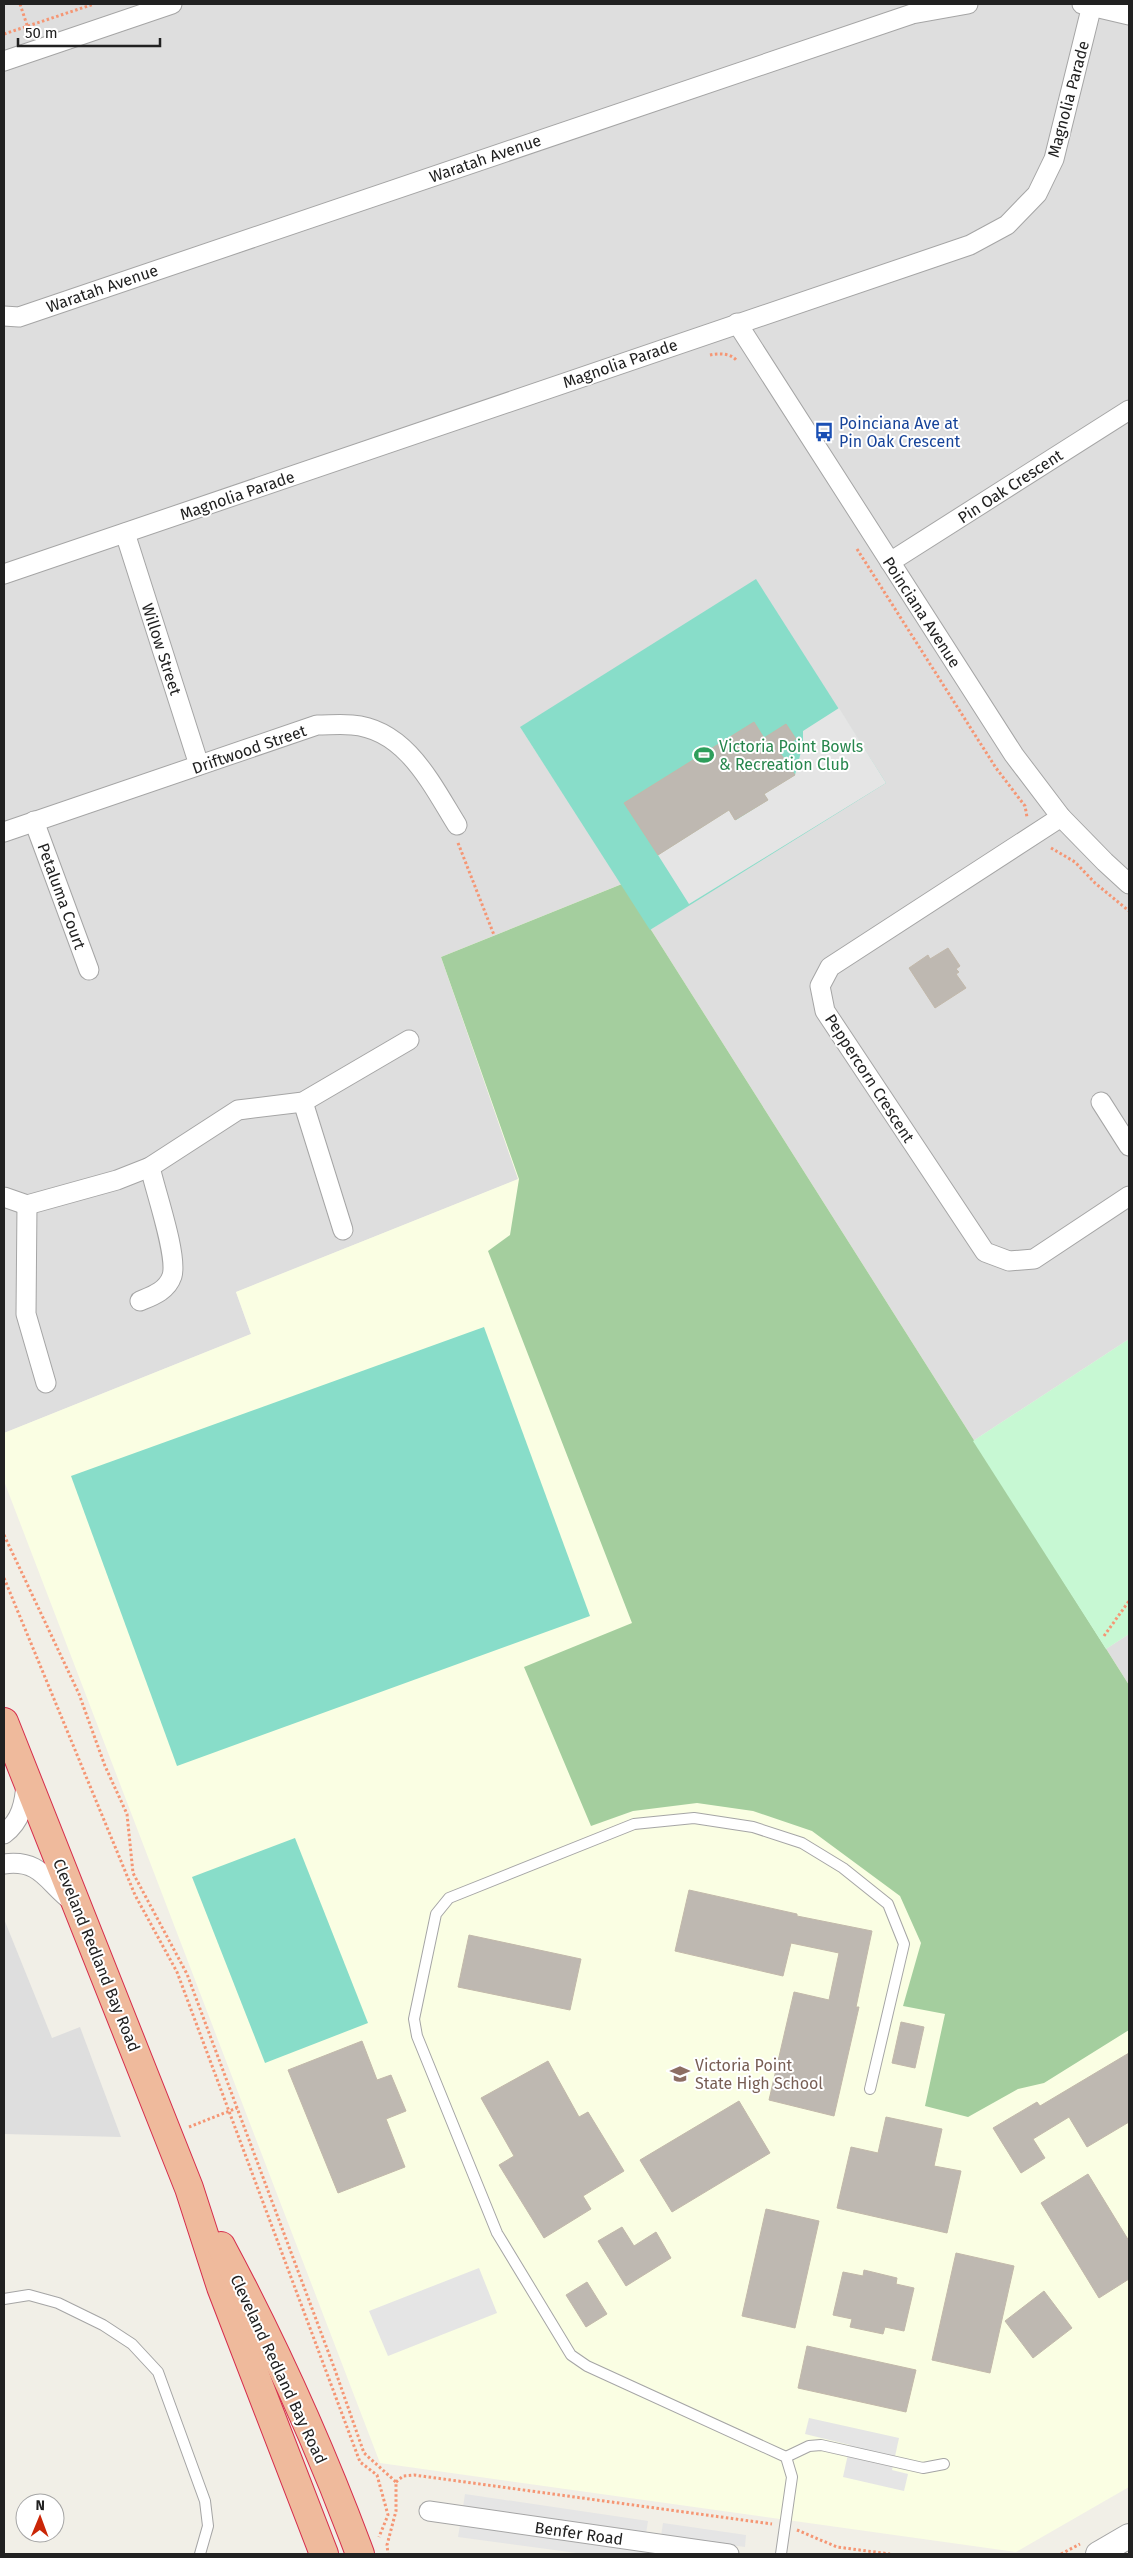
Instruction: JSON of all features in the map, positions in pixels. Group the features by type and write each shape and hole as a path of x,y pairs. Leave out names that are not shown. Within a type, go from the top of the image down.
{"highway":[{"name":"Cleveland Redland Bay Road","path":"4,1722 189,2188 221,2287 324,2554"},
{"name":"Cleveland Redland Bay Road","path":"189,2188 243,2288 303,2416 369,2547"}],"street":[{"path":"4,61 172,4"},
{"name":"Waratah Avenue","path":"4,316 19,316 912,14 968,4"},
{"path":"1087,4 1129,14"},
{"name":"Magnolia Parade","path":"4,574 736,323 970,245 1007,225 1037,194 1054,159 1087,4"},
{"name":"Poinciana Avenue","path":"736,323 1014,755 1061,817 1129,884"},
{"name":"Pin Oak Crescent","path":"890,562 1129,410"},
{"name":"Willow Street","path":"125,533 199,766"},
{"name":"Driftwood Street","path":"4,832 317,726 354,725 385,735 414,758 457,825"},
{"name":"Peppercorn Crescent","path":"1061,817 830,967 820,986 825,1011 985,1252 1009,1261 1034,1259 1129,1196"},
{"name":"Petaluma Court","path":"34,821 89,970"},
{"path":"4,1198 27,1205 117,1180 150,1167 238,1110 303,1102 408,1040"},
{"path":"303,1102 343,1230"},
{"path":"1101,1102 1129,1146"},
{"path":"140,1301 158,1294 172,1277 172,1257 150,1167"},
{"path":"27,1205 26,1314 46,1383"},
{"path":"4,1834 18,1818 24,1803 27,1778"},
{"path":"4,1864 29,1864 39,1869 59,1892 78,1906"},
{"name":"Benfer Road","path":"429,2511 729,2554"},
{"path":"1098,2554 1129,2536"}],"lane":[{"path":"781,2554 792,2477 786,2457 587,2366 571,2355 497,2233 417,2036 414,2019 436,1914 449,1898 634,1824 694,1818 753,1827 802,1843 843,1868 888,1904 904,1944 870,2089"},
{"path":"4,2299 29,2296 58,2303 102,2325 132,2344 158,2372 206,2501 208,2526 200,2554"},
{"path":"786,2457 809,2446 821,2445 924,2468 944,2464"}],"path":[{"path":"20,4 35,50"},
{"path":"4,34 94,4"},
{"path":"709,355 720,353 727,355 734,358 740,365"},
{"path":"857,548 996,768 1025,806 1027,820"},
{"path":"457,825 458,847 494,936"},
{"path":"1051,848 1075,862 1129,911"},
{"path":"4,1535 79,1694 105,1766 127,1814 133,1873 187,1974 336,2370 364,2453 396,2482 396,2511 387,2545 388,2554"},
{"path":"4,1578 135,1895 178,1972 360,2462 377,2475 388,2515 369,2547"},
{"path":"1104,1636 1129,1601"},
{"path":"168,2135 237,2108"},
{"path":"396,2482 403,2476 414,2475 786,2526 837,2548 890,2554"}],"shaded area":[{"path":"4,4 1129,4 1129,1339 973,1441 650,930 689,904 520,727 622,884 441,957 519,1179 236,1292 251,1334 4,1433"},
{"path":"839,708 886,783 689,904 658,855 729,810 736,820 768,800 764,794 795,775 803,744 803,731"},
{"name":"Victoria Point State High School","path":"622,884 1129,1685 1129,2487 1016,2552 380,2463 4,1481 4,1433 251,1334 236,1292 518,1179 441,957"},
{"path":"1129,1634 1129,1685 1106,1649"},
{"path":"4,1919 52,2038 80,2027 121,2137 4,2134"},
{"path":"479,2268 497,2313 388,2356 369,2311"},
{"path":"809,2418 899,2438 892,2470 908,2474 904,2491 843,2477 850,2445 805,2434"},
{"path":"465,2494 648,2521 646,2534 463,2507"},
{"path":"663,2523 746,2535 745,2547 661,2536"},
{"path":"460,2525 676,2554 584,2554 458,2537"}],"green space":[{"name":"Victoria Point Bowls & Recreation Club","path":"756,579 886,783 650,930 520,727"},
{"path":"622,884 1129,1685 1129,2030 1044,2083 1018,2089 968,2117 925,2106 945,2014 903,2006 921,1943 900,1896 812,1831 753,1811 697,1803 633,1811 591,1826 524,1667 632,1623 488,1251 510,1235 519,1179 441,957"},
{"path":"484,1327 590,1616 177,1766 71,1476"},
{"path":"1129,1339 1129,1634 1106,1649 973,1441"},
{"path":"295,1838 368,2023 265,2063 192,1877"}],"building":[{"path":"754,722 764,738 786,724 796,739 778,750 795,775 764,794 768,800 735,820 729,810 658,855 624,803"},
{"path":"948,948 960,966 956,969 959,972 956,974 966,988 935,1008 909,968 928,955 930,959"},
{"path":"689,1890 797,1914 797,1916 872,1931 856,2007 859,2007 834,2116 769,2100 794,1992 829,2000 839,1953 791,1943 783,1976 675,1951"},
{"path":"469,1935 581,1959 570,2010 458,1987"},
{"path":"901,2022 924,2027 915,2068 892,2063"},
{"path":"362,2041 377,2080 391,2075 406,2111 386,2119 405,2167 338,2193 288,2070"},
{"path":"1129,2053 1129,2122 1087,2147 1069,2117 1033,2139 1045,2158 1021,2173 993,2128 1037,2102 1040,2106"},
{"path":"548,2061 579,2117 588,2112 624,2171 583,2196 591,2209 544,2238 499,2165 514,2156 481,2098"},
{"path":"739,2101 770,2153 672,2212 640,2160"},
{"path":"886,2117 942,2129 934,2166 961,2171 947,2233 837,2208 851,2147 878,2153"},
{"path":"1088,2174 1129,2241 1129,2279 1099,2298 1041,2203"},
{"path":"766,2209 819,2221 795,2328 742,2316"},
{"path":"622,2227 634,2246 656,2232 671,2258 626,2286 598,2241"},
{"path":"956,2253 1014,2266 990,2373 932,2360"},
{"path":"864,2270 897,2278 896,2284 914,2288 904,2331 885,2327 883,2334 850,2327 852,2319 833,2315 843,2272 863,2276"},
{"path":"587,2282 607,2314 586,2327 566,2295"},
{"path":"1044,2291 1072,2328 1033,2358 1005,2321"},
{"path":"807,2346 916,2370 906,2412 798,2388"}],"place":[{"name":"Poinciana Ave at Pin Oak Crescent","path":"824,432"},
{"name":"Victoria Point Bowls & Recreation Club","path":"704,755"},
{"name":"Victoria Point State High School","path":"680,2074"}]}
